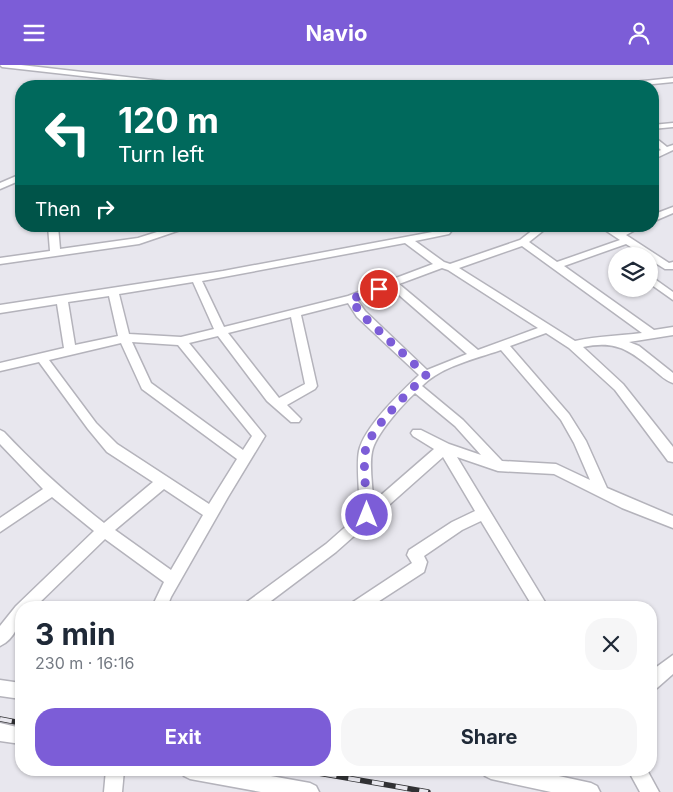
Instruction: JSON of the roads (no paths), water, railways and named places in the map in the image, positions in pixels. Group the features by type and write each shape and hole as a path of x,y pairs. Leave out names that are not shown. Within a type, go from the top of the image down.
{"street":[{"path":"2,65 74,73 86,78 112,80"},
{"path":"74,73 77,65"},
{"path":"659,81 673,80"},
{"path":"659,126 673,125"},
{"path":"0,186 15,180"},
{"path":"659,216 673,209"},
{"path":"54,232 56,254"},
{"path":"0,261 139,241 168,232"},
{"path":"0,309 196,278 446,232"},
{"path":"0,367 124,338 181,341 351,299 523,242 536,232"},
{"path":"614,232 672,267"},
{"path":"558,265 623,238 630,232"},
{"path":"407,240 573,345 598,365 619,387 673,457"},
{"path":"523,242 558,265 653,335"},
{"path":"196,278 221,331 250,371 277,403 295,419"},
{"path":"393,285 475,354"},
{"path":"658,285 673,297"},
{"path":"113,292 124,338 146,386 245,459"},
{"path":"351,299 361,314 426,375"},
{"path":"62,300 70,350"},
{"path":"277,403 286,401 311,386 295,312"},
{"path":"367,515 365,452 370,439 401,399 426,375 475,354 546,329"},
{"path":"573,345 673,331"},
{"path":"614,340 635,349 673,379"},
{"path":"163,601 212,513 259,436 181,341"},
{"path":"502,344 565,417 580,441 602,491"},
{"path":"41,357 102,439 119,453 212,513"},
{"path":"415,386 459,423 498,466"},
{"path":"417,433 444,447 498,466 556,469 627,504 673,522"},
{"path":"0,435 20,459 84,517 173,580"},
{"path":"260,601 331,549 444,447"},
{"path":"444,447 536,601"},
{"path":"31,601 131,506 163,482"},
{"path":"0,526 53,489"},
{"path":"367,601 419,567 420,562 414,555 457,526 483,513"},
{"path":"0,638 15,619"},
{"path":"657,677 673,663"},
{"path":"0,688 15,690"},
{"path":"0,732 15,735"},
{"path":"113,792 114,776"},
{"path":"223,776 310,792"},
{"path":"518,776 591,792"},
{"path":"641,776 650,792"}],"railway":[{"path":"0,719 15,722"},
{"path":"336,776 428,792"}]}
